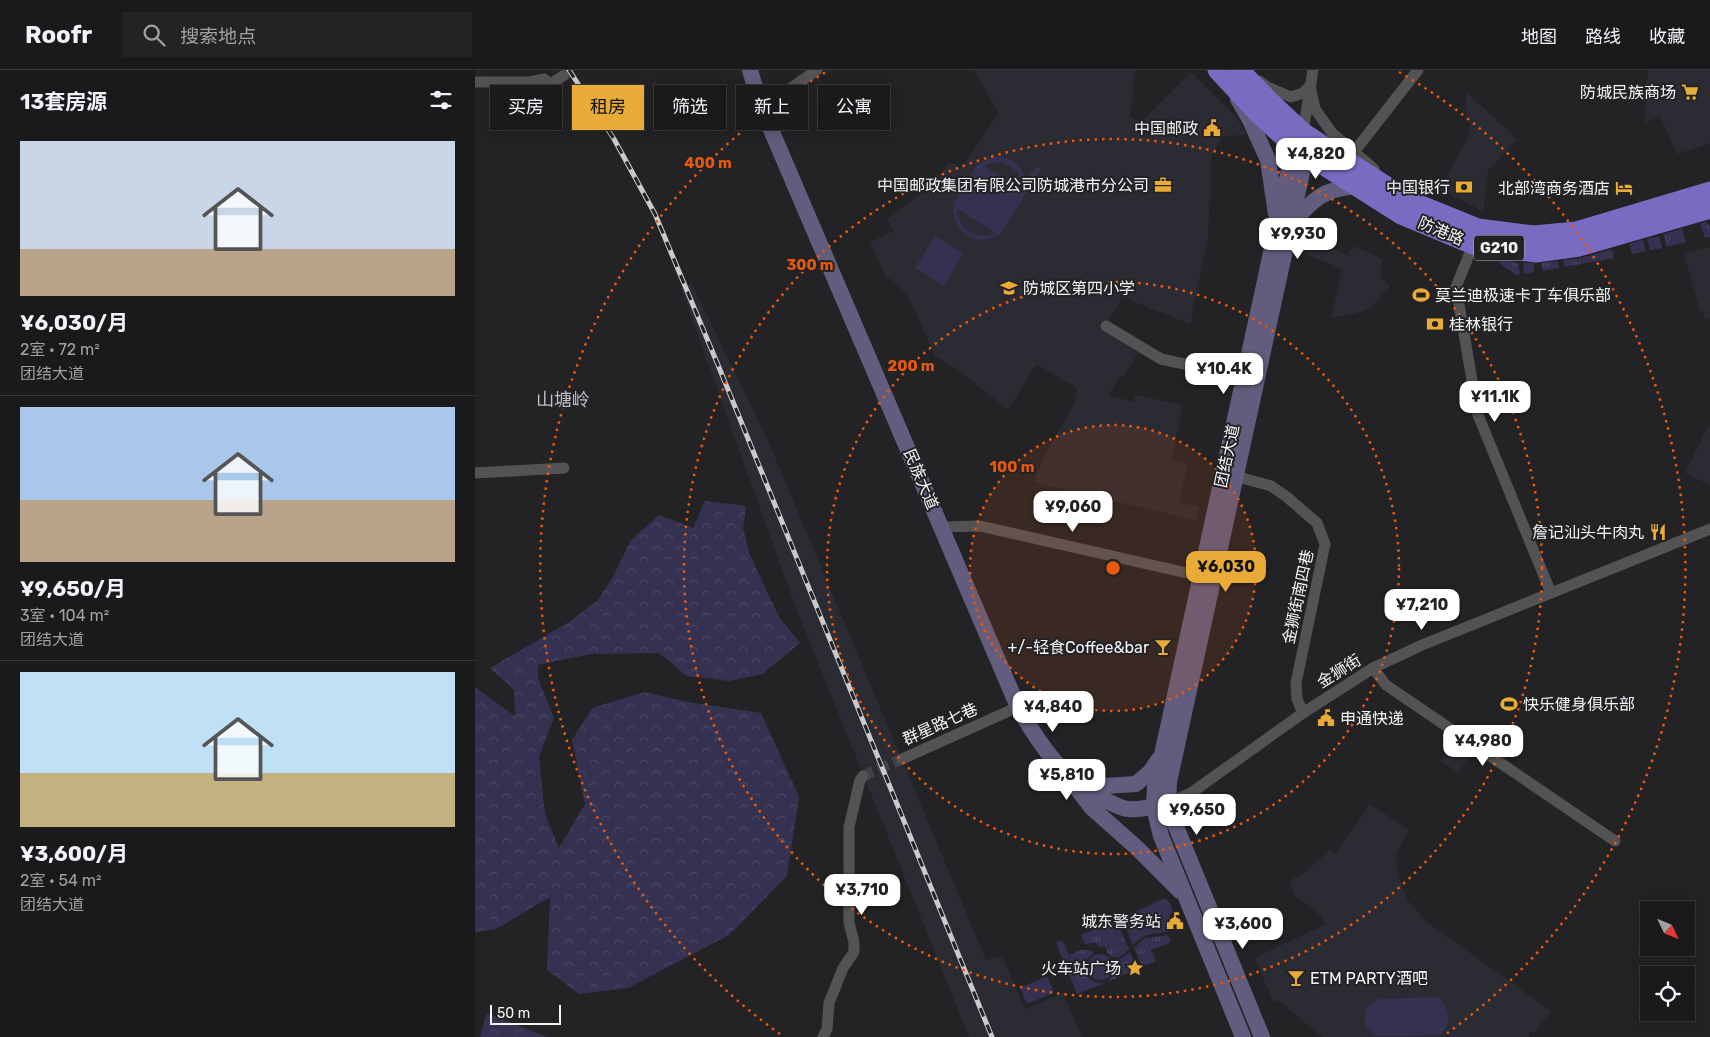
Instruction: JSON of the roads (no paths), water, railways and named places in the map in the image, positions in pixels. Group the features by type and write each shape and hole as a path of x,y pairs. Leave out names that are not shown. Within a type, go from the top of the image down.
{"highway":[{"name":"防港路","path":"1229,75 1271,102 1301,144 1355,186 1401,215 1473,245 1536,253 1579,247 1710,209"},
{"name":"防港路","path":"1301,144 1409,200 1478,228 1534,236 1576,231 1710,191"}],"main road":[{"name":"民族大道","path":"750,70 755,85"},
{"path":"1229,75 1267,160 1284,224 1321,195 1336,188 1355,186"},
{"name":"民族大道","path":"772,130 1018,707 1051,759 1067,775 1097,796 1127,809 1161,805"},
{"name":"团结大道","path":"1261,1035 1175,824 1161,805 1155,787 1201,576 1250,378 1301,144"},
{"name":"团结大道","path":"1243,1037 1161,836 1161,805 1169,782 1235,476 1250,378"},
{"path":"1067,775 1105,786 1136,784 1150,772 1161,758"},
{"path":"1067,775 1092,808 1137,848 1187,898"}],"street":[{"path":"795,85 817,70"},
{"path":"1244,70 1267,87 1291,97 1303,93 1310,86"},
{"path":"1301,144 1313,70"},
{"path":"1354,152 1418,70"},
{"path":"475,82 529,82 544,79 550,84 563,76"},
{"path":"1310,86 1315,109 1332,133 1409,200"},
{"path":"1473,245 1456,287 1478,415 1551,593"},
{"path":"1106,326 1161,359 1250,378"},
{"path":"475,474 564,468"},
{"name":"金狮街南四巷","path":"1235,476 1271,486 1287,497 1317,523 1325,544 1297,683 1297,699 1303,713"},
{"path":"941,527 980,526 1201,576"},
{"name":"金狮街","path":"1161,805 1191,793 1303,713 1373,668 1422,645 1710,529"},
{"path":"1373,668 1386,685 1615,841"},
{"name":"群星路七巷","path":"902,759 1018,707"},
{"path":"823,1037 827,1029 829,1003 843,968 854,952 854,942 849,924 849,827 859,780 863,776"}],"tunnel":[{"path":"563,76 572,70"},
{"path":"863,776 902,759"}],"railway":[{"path":"569,70 614,139 655,214 992,1037"}],"place":[{"name":"防城民族商场","path":"1690,92"},
{"name":"中国邮政","path":"1212,128"},
{"name":"中国邮政集团有限公司防城港市分公司","path":"1163,185"},
{"name":"中国银行","path":"1464,187"},
{"name":"北部湾商务酒店","path":"1624,188"},
{"name":"防城区第四小学","path":"1009,288"},
{"name":"莫兰迪极速卡丁车俱乐部","path":"1421,295"},
{"name":"桂林银行","path":"1435,324"},
{"name":"詹记汕头牛肉丸","path":"1658,532"},
{"name":"+/-轻食Coffee&bar","path":"1163,647"},
{"name":"快乐健身俱乐部","path":"1509,704"},
{"name":"申通快递","path":"1326,718"},
{"name":"城东警务站","path":"1175,921"},
{"name":"火车站广场","path":"1135,968"},
{"name":"ETM PARTY酒吧","path":"1296,978"}],"district":[{"name":"山塘岭","path":"563,400"}]}
